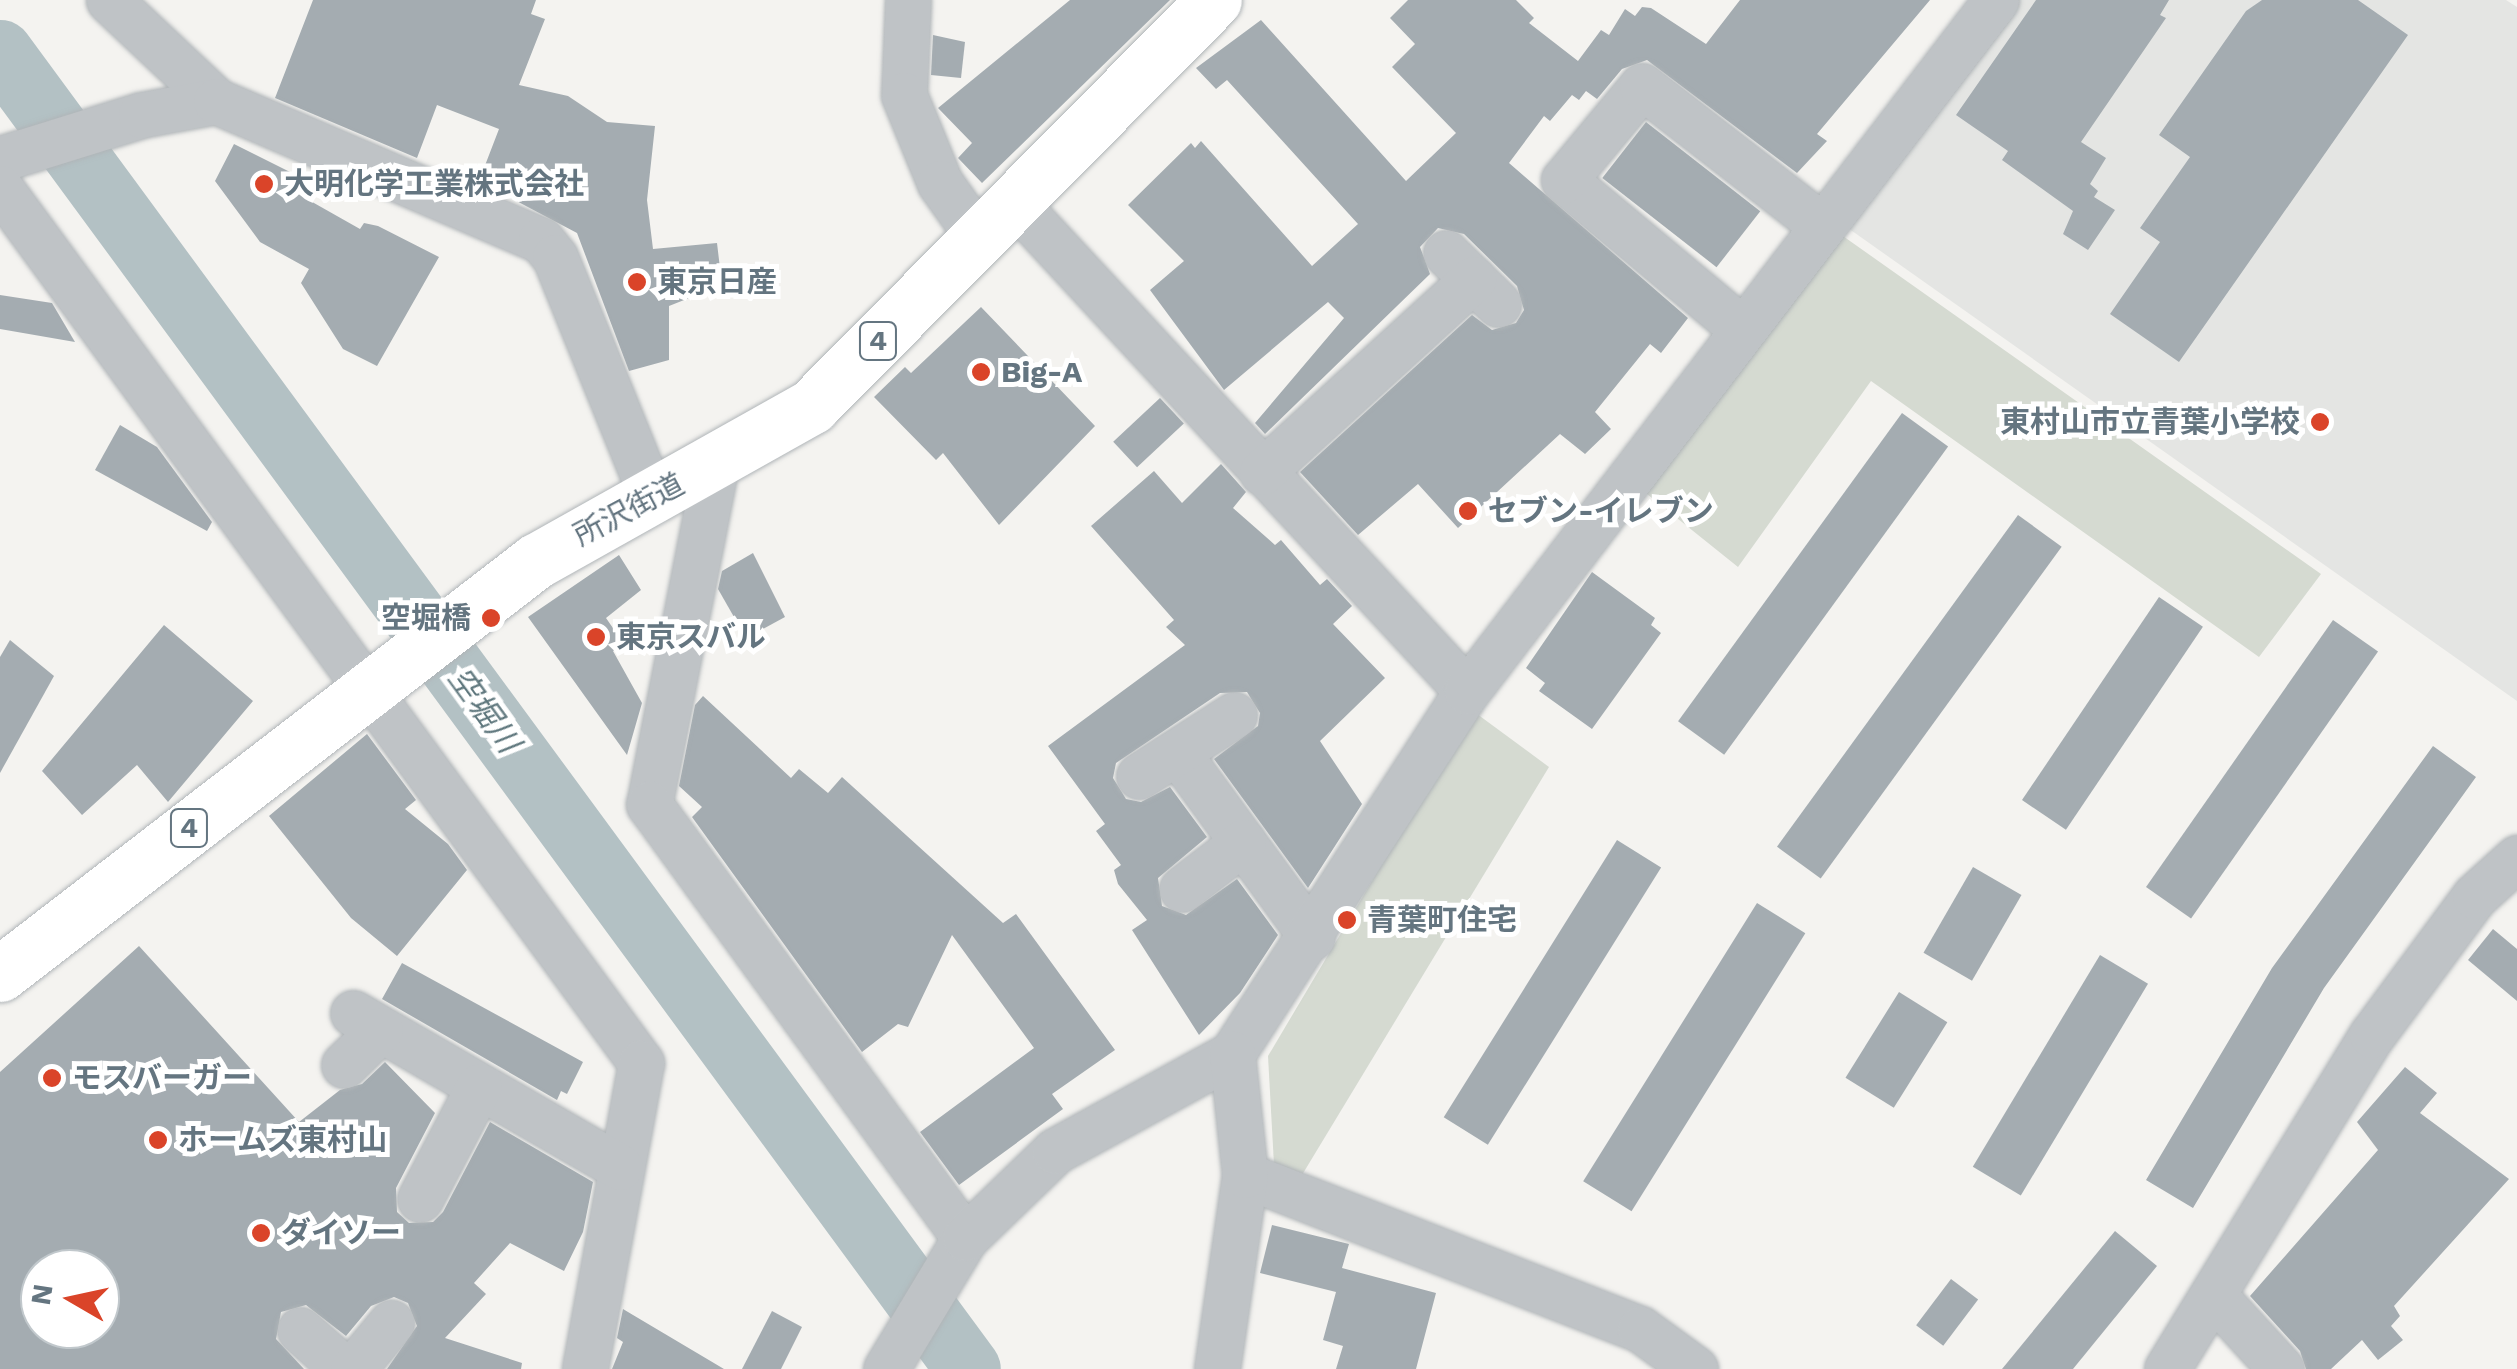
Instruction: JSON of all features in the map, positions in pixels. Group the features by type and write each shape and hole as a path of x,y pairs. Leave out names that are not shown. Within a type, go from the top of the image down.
{"main road":[{"name":"所沢街道","path":"0,974 536,561 716,464 812,406 1214,0"}],"street":[{"path":"109,0 216,101 541,240 555,257 652,497"},
{"path":"908,0 904,95 940,183 997,221 1262,472 1467,690"},
{"path":"886,1369 958,1248 1056,1151 1232,1054 1312,936 1467,690 1820,224 1996,0"},
{"path":"1741,328 1564,180 1642,86 1820,224"},
{"path":"0,158 129,119 216,101"},
{"path":"0,188 371,685 641,1063 620,1167 598,1363"},
{"path":"1262,472 1472,279"},
{"path":"716,464 649,804 958,1248"},
{"path":"1139,776 1234,715"},
{"path":"1176,752 1312,936"},
{"path":"1182,889 1242,842"},
{"path":"2166,1369 2214,1297 2372,1035 2496,899 2517,858"},
{"path":"344,1064 366,1021 620,1167"},
{"path":"1217,1369 1246,1174 1232,1054"},
{"path":"420,1199 479,1086"},
{"path":"1246,1174 1640,1329 1694,1369"},
{"path":"2214,1297 2282,1369"},
{"path":"353,1369 391,1323"},
{"path":"300,1330 344,1369"}],"shaded area":[{"name":"東村山市立青葉小学校","path":"2011,0 2506,0 2517,7 2517,701 1838,221"},
{"path":"1833,229 2321,574 2259,657 1871,381 1738,567 1637,486"},
{"path":"1473,711 1549,767 1302,1175 1274,1165 1268,1056"}],"building":[{"path":"313,0 536,0 531,14 545,19 519,85 568,96 607,122 655,126 647,200 653,249 717,243 722,285 669,306 669,360 629,371 577,233 479,181 499,129 437,105 417,158 275,98"},
{"path":"1070,0 1170,0 982,183 958,158 972,143 938,108"},
{"path":"1408,0 1516,0 1534,18 1529,23 1578,61 1601,30 1609,35 1625,9 1635,16 1642,7 1651,8 1706,44 1740,0 1930,0 1817,134 1827,141 1797,173 1647,60 1622,69 1597,99 1586,91 1579,100 1572,95 1550,121 1544,116 1509,163 1688,318 1661,353 1650,344 1595,412 1611,429 1585,454 1560,434 1458,528 1418,484 1358,535 1300,472 1472,315 1492,330 1516,323 1524,310 1517,286 1464,234 1438,228 1420,247 1430,274 1265,434 1255,423 1344,318 1328,302 1224,390 1150,290 1184,261 1128,205 1191,143 1195,148 1201,141 1312,266 1358,224 1227,80 1216,89 1196,68 1261,20 1406,181 1456,133 1392,67 1415,44 1390,18"},
{"path":"2036,0 2169,0 2160,15 2166,18 2081,142 2106,158 2090,184 2098,191 2094,197 2115,210 2088,250 2063,234 2073,211 2002,160 2008,151 1956,115"},
{"path":"2262,0 2358,0 2408,35 2179,362 2110,314 2160,242 2140,228 2190,157 2159,135 2246,11"},
{"path":"933,35 965,42 961,78 931,75"},
{"path":"1646,122 1760,211 1717,267 1602,178"},
{"path":"234,144 298,176 291,190 360,229 364,223 378,226 439,257 377,366 343,349 301,283 309,269 260,242 215,181"},
{"path":"0,295 52,303 75,342 0,329"},
{"path":"981,307 1095,426 999,525 943,453 936,460 874,397 905,367 911,373"},
{"path":"1160,398 1184,424 1137,467 1113,442"},
{"path":"1902,413 1948,447 1724,755 1678,721"},
{"path":"120,425 157,447 212,522 207,531 95,470"},
{"path":"1221,464 1246,492 1233,508 1275,545 1281,540 1320,585 1327,579 1352,606 1333,624 1385,678 1320,741 1362,804 1308,888 1214,759 1258,726 1260,713 1247,692 1220,693 1116,763 1113,778 1126,799 1141,802 1170,787 1207,837 1158,878 1162,906 1186,915 1237,879 1278,935 1240,993 1199,1035 1132,930 1147,920 1118,884 1114,870 1121,865 1096,831 1105,824 1048,746 1185,645 1166,627 1174,620 1091,526 1154,471 1182,503"},
{"path":"2018,515 2062,547 1821,878 1777,847"},
{"path":"753,553 785,617 746,638 718,589 722,571"},
{"path":"619,555 641,590 606,618 624,644 613,651 642,703 627,755 528,617"},
{"path":"1592,572 1655,618 1651,625 1661,633 1592,729 1539,691 1545,683 1526,668"},
{"path":"2159,597 2203,627 2066,830 2022,800"},
{"path":"2333,620 2378,652 2191,919 2146,887"},
{"path":"164,625 253,701 168,802 137,765 82,815 42,771"},
{"path":"10,640 54,676 0,773 0,657"},
{"path":"703,696 791,778 799,769 828,793 842,777 1003,923 1016,914 1115,1050 1052,1094 1063,1109 959,1185 920,1132 1034,1048 952,935 908,1027 898,1024 862,1052 692,817 702,807 679,786 695,705"},
{"path":"367,734 416,800 405,809 448,844 467,870 397,956 351,918 269,816"},
{"path":"2433,746 2476,777 2324,988 2193,1208 2146,1180 2272,968"},
{"path":"1617,840 1661,868 1488,1145 1444,1117"},
{"path":"1973,867 2021,895 1972,981 1924,953"},
{"path":"1757,903 1805,933 1632,1211 1583,1181"},
{"path":"2493,929 2517,949 2517,1001 2468,960"},
{"name":"ホームズ東村山","path":"139,946 299,1122 340,1090 362,1084 385,1062 435,1113 396,1188 397,1212 409,1223 433,1222 443,1212 490,1122 593,1182 583,1232 564,1271 510,1243 474,1283 486,1294 445,1338 522,1363 521,1369 387,1369 417,1326 408,1303 394,1297 371,1306 346,1336 306,1305 281,1312 276,1339 304,1369 0,1369 0,1072"},
{"path":"2100,955 2148,984 2021,1196 1973,1167"},
{"path":"402,963 583,1062 567,1094 561,1091 557,1100 382,999"},
{"path":"1899,992 1947,1022 1894,1108 1845,1078"},
{"path":"2405,1067 2437,1093 2420,1113 2509,1179 2394,1306 2400,1316 2391,1326 2403,1340 2378,1360 2362,1340 2331,1369 2306,1369 2300,1351 2250,1296 2378,1150 2357,1122"},
{"path":"1272,1225 1349,1244 1342,1268 1436,1293 1416,1369 1336,1369 1343,1346 1323,1340 1336,1292 1260,1273"},
{"path":"2115,1231 2157,1266 2073,1369 2002,1369"},
{"path":"1951,1279 1978,1299 1943,1346 1916,1325"},
{"path":"623,1309 724,1369 612,1369 623,1342 617,1338"},
{"path":"772,1311 802,1327 781,1369 742,1369"}],"waterway":[{"name":"空堀川","path":"0,52 968,1369"}],"place":[{"name":"大明化学工業株式会社","path":"264,184"},
{"name":"東京日産","path":"637,282"},
{"name":"Big-A","path":"981,372"},
{"name":"東村山市立青葉小学校","path":"2320,422"},
{"name":"セブン-イレブン","path":"1468,511"},
{"name":"空堀橋","path":"491,618"},
{"name":"東京スバル","path":"596,637"},
{"name":"青葉町住宅","path":"1347,920"},
{"name":"モスバーガー","path":"52,1078"},
{"name":"ホームズ東村山","path":"158,1140"},
{"name":"ダイソー","path":"261,1233"}]}
